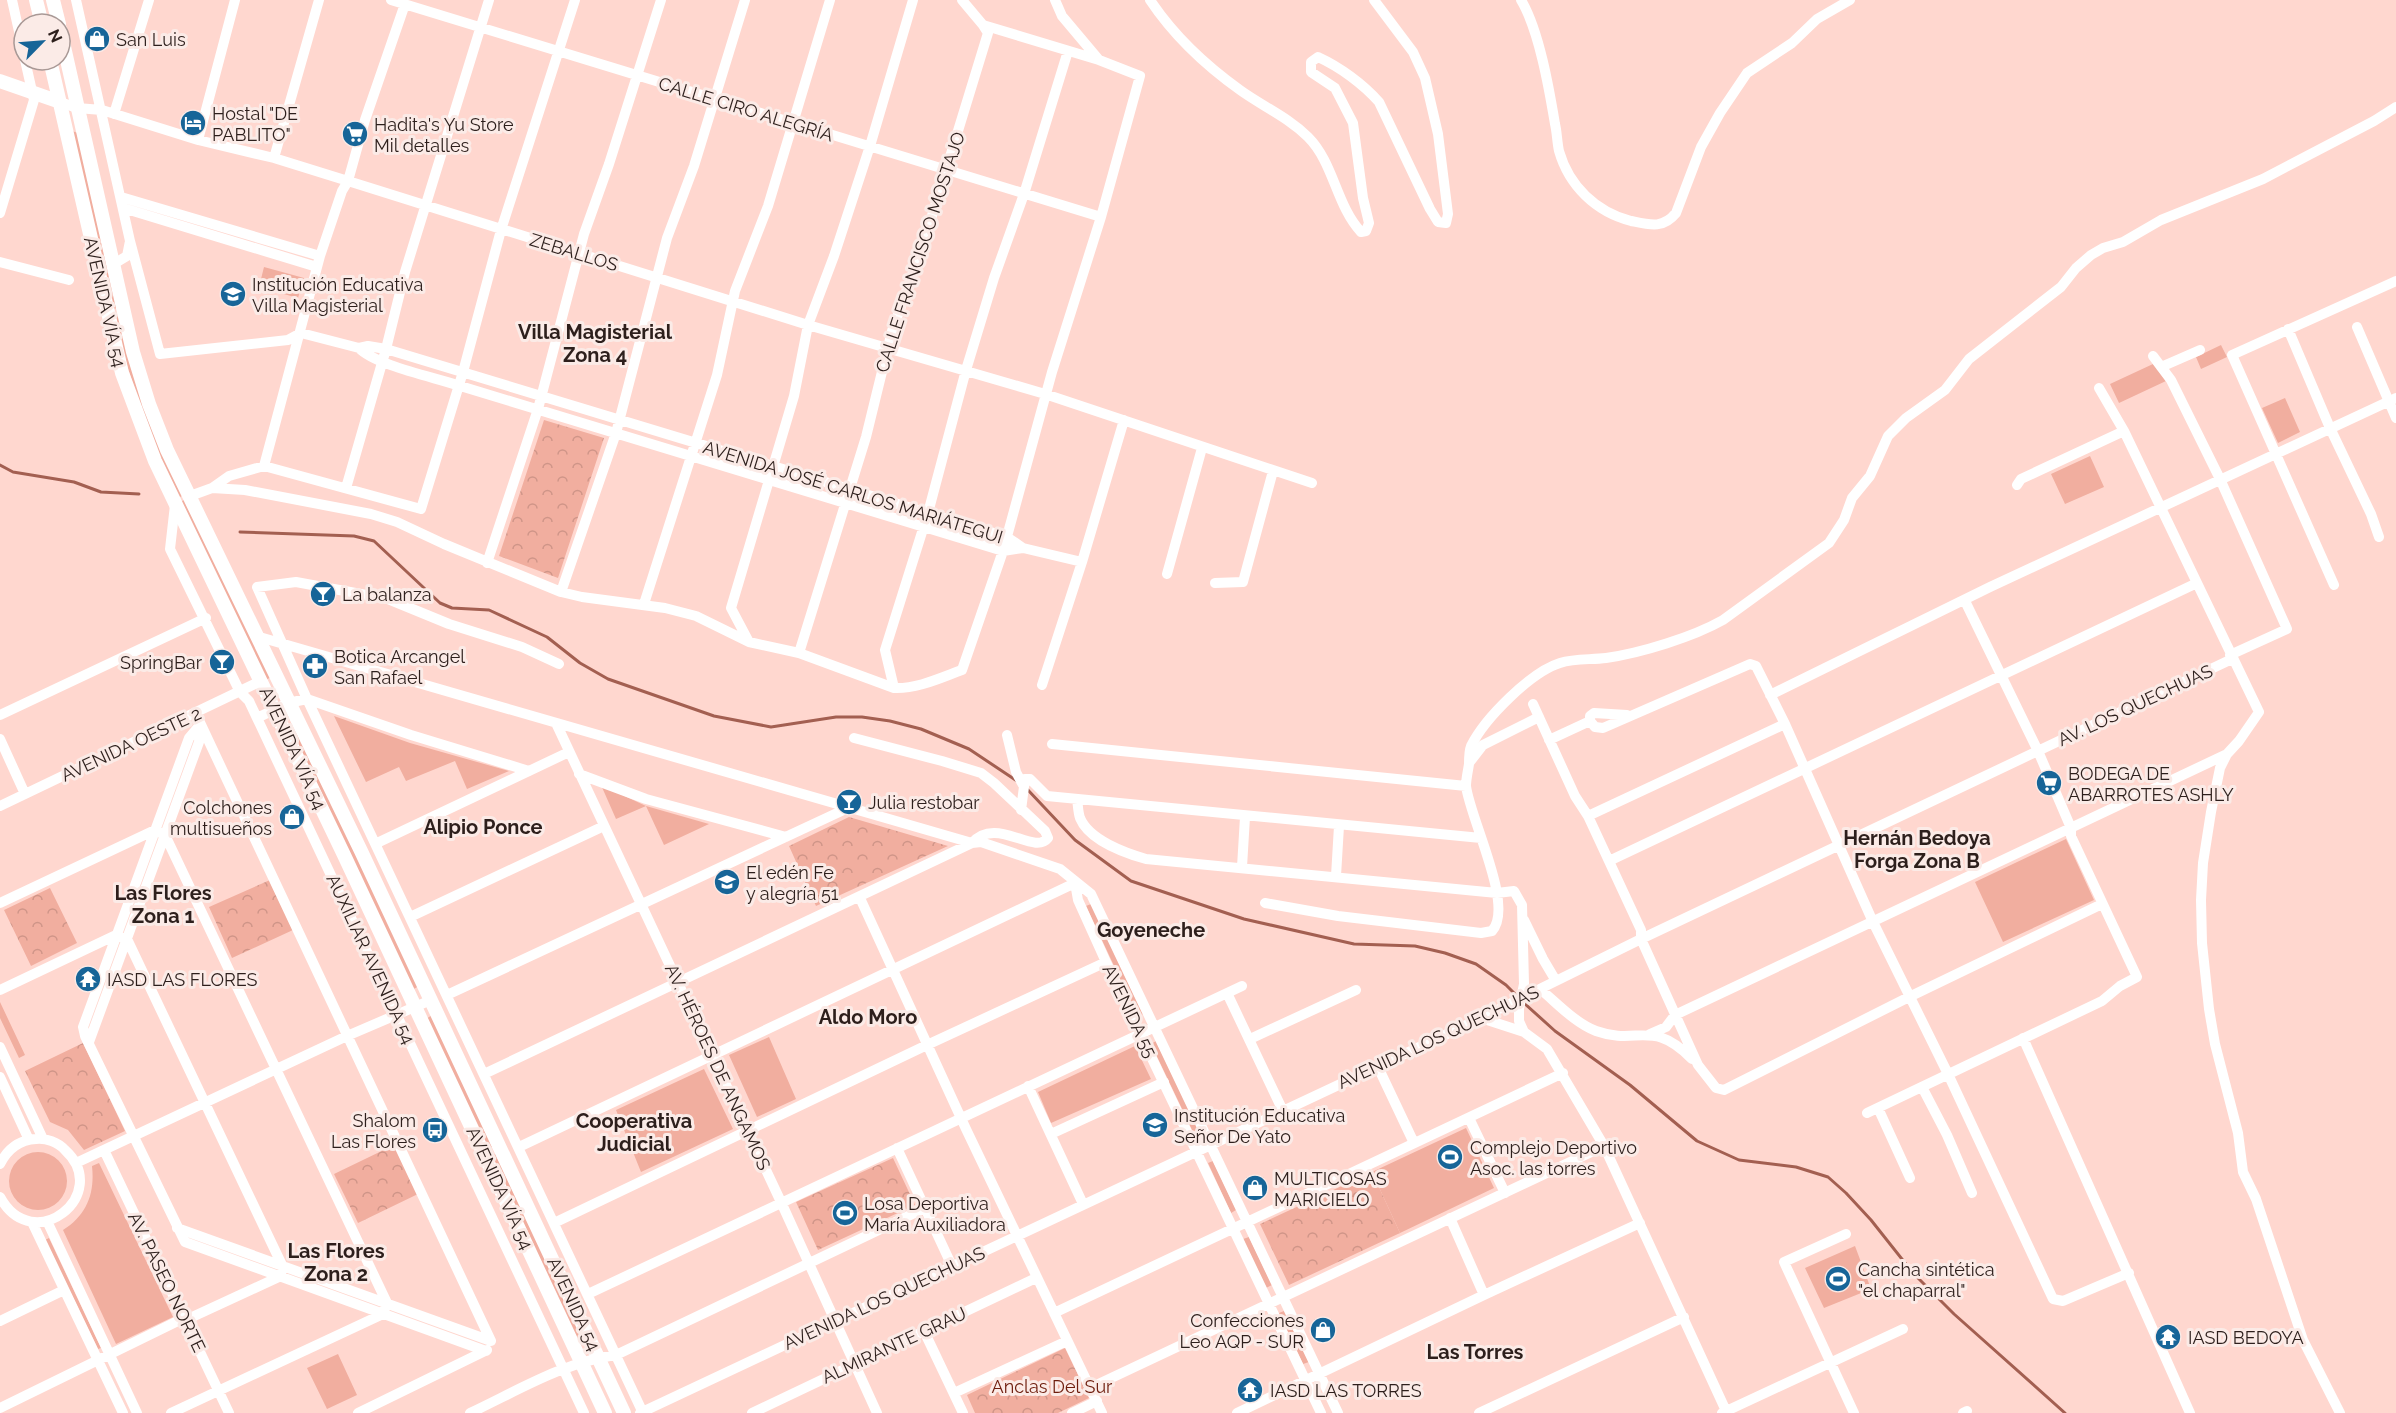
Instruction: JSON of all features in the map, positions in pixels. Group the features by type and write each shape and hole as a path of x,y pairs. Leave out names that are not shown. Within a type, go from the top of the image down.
{"main road":[{"name":"AVENIDA VÍA 54","path":"53,72 122,373 155,461 275,710 605,1413"},
{"name":"AVENIDA VÍA 54","path":"69,72 133,352 167,450 431,1000"},
{"path":"0,81 60,102"},
{"name":"AVENIDA 54","path":"431,1000 624,1413"}],"street":[{"path":"76,0 130,241 160,354 288,340 301,333 359,348"},
{"path":"114,114 149,0"},
{"path":"198,140 235,0"},
{"path":"274,159 319,0"},
{"name":"CALLE CIRO ALEGRÍA","path":"392,0 1101,217"},
{"path":"346,488 386,349 405,272 489,0"},
{"path":"190,496 213,488 229,476 264,466 421,509 463,372 501,230 575,0"},
{"path":"487,563 538,409 578,252 661,0"},
{"path":"561,592 616,433 641,344 655,277 715,99 745,0"},
{"path":"645,604 697,444 717,375 733,301 768,206 830,0"},
{"path":"748,642 731,608 794,396 808,326 870,146 913,0"},
{"path":"213,488 245,490 371,514 398,522 487,563 561,592 582,597 645,604 696,616 748,642 799,652 894,688 924,684 962,670 1003,551 1045,394 1101,217 1140,76 1099,60 983,25 964,0"},
{"path":"1055,0 1062,16 1099,60"},
{"path":"1150,0 1171,29 1199,58 1240,91 1298,128 1314,144 1323,157 1344,204 1361,232 1366,231 1369,224 1363,198 1353,123 1335,88 1311,72 1311,62 1318,57 1350,77 1379,102 1430,209 1438,222 1446,223 1448,214 1438,134 1425,78 1413,52 1374,0"},
{"path":"1521,0 1538,44 1559,148 1569,174 1583,193 1608,214 1655,226 1669,221 1676,213 1701,147 1720,113 1747,73 1792,43 1816,19 1850,0"},
{"path":"264,466 319,261 342,190 348,181 405,4"},
{"name":"CALLE FRANCISCO MOSTAJO","path":"799,652 847,503 866,437 887,348 924,245 988,33 983,25"},
{"path":"894,688 885,650 928,513 966,370 994,278 1024,194 1068,51"},
{"path":"0,213 34,100 28,72"},
{"name":"ZEBALLOS","path":"60,102 77,108 102,110 198,140 348,181 808,326 1045,394 1312,483"},
{"path":"1265,903 1338,916 1488,933 1498,921 1497,892 1466,786 1470,747 1480,732 1516,692 1540,672 1561,662 1606,658 1636,651 1706,630 1723,620 1819,551 1837,533 1852,498 1870,476 1888,436 1906,418 1945,390 1969,359 2061,287 2076,268 2091,255 2103,248 2123,242 2161,220 2263,179 2396,107"},
{"path":"121,197 319,261"},
{"path":"123,208 319,261"},
{"name":"AVENIDA VÍA 54","path":"112,265 128,256 130,241"},
{"path":"0,262 69,280"},
{"path":"2334,585 2232,354 2396,281"},
{"path":"2357,327 2392,399 2396,418"},
{"path":"2288,328 2330,428 2371,514 2379,537"},
{"name":"AVENIDA JOSÉ CARLOS MARIÁTEGUI","path":"368,346 386,349 619,418 850,491 1007,537 1023,548 1003,551 458,385 365,355 359,348 368,346"},
{"path":"2161,367 2200,350"},
{"path":"2153,356 2171,380 2220,480"},
{"path":"2099,388 2124,431 2259,712 2227,754 2220,768 2203,872 2202,943 2213,1035 2238,1133 2243,1172 2256,1199 2303,1340 2340,1413"},
{"path":"1770,695 2161,506 2392,399"},
{"path":"1042,685 1082,562 1124,420"},
{"path":"2017,485 2021,479 2124,431"},
{"path":"1167,574 1202,448"},
{"path":"1215,583 1243,582 1273,471"},
{"name":"AV. LOS QUECHUAS","path":"2038,751 2287,629 2220,480"},
{"name":"AUXILIAR AVENIDA 54","path":"176,505 170,549 206,618 240,692 249,701 584,1413"},
{"path":"1023,548 1082,562"},
{"path":"559,664 522,647 449,624 388,599 296,582 257,587 307,699 642,1413"},
{"path":"1609,861 2198,583"},
{"path":"1867,1113 2102,1001 2120,986 2137,977 2071,836 2071,828 2038,751 1965,601"},
{"path":"0,715 206,618"},
{"path":"256,636 972,843 981,842 1060,869 1076,883 519,1147"},
{"path":"1549,740 1590,721 1591,714 1597,712 1633,715 1750,664 1756,666 1785,724 1873,922 1948,1074 2053,1299 2063,1301 2129,1273"},
{"name":"AVENIDA OESTE 2","path":"0,806 198,720 261,681"},
{"path":"257,718 288,703 307,699 411,735 529,771"},
{"path":"1533,704 1641,930 1641,939 1698,1065"},
{"path":"1469,763 1483,745 1539,717"},
{"path":"87,1039 127,939 189,738 198,720"},
{"path":"198,720 347,1036 489,1346"},
{"name":"AV. HÉROES DE ANGAMOS","path":"556,723 748,1131 877,1413"},
{"path":"1588,816 1785,724"},
{"path":"1007,735 1016,772 1023,785"},
{"path":"484,1074 860,898 972,843 978,837 992,832 1012,835 1038,844 1045,842 1048,838 1046,831 981,773 942,760 854,738"},
{"path":"0,739 25,794"},
{"path":"1052,744 1466,786"},
{"name":"AVENIDA LOS QUECHUAS","path":"642,1413 1481,1018 1641,939 2038,751"},
{"path":"376,843 569,752"},
{"path":"1650,1034 1666,1027 1675,1015 2227,754"},
{"path":"579,774 646,799 786,837"},
{"path":"1022,810 1023,785 1025,779 1030,779 1047,796 1245,817 1481,838"},
{"path":"1077,799 1079,816 1084,825 1124,853 1146,859 1497,892 1514,891 1522,905 1524,984 1520,999 1520,1021 1524,1032"},
{"path":"447,995 850,807"},
{"path":"1242,867 1245,817"},
{"path":"410,917 604,826"},
{"path":"1336,876 1340,826"},
{"path":"0,903 160,833"},
{"path":"160,833 116,935 83,1027 177,1228 383,1314 489,1346"},
{"path":"160,833 276,1069 387,1303 383,1314 171,1413"},
{"name":"AVENIDA 55","path":"1076,883 1078,900 1106,962 1321,1413"},
{"name":"AVENIDA 55","path":"1076,883 1091,894 1338,1413"},
{"path":"860,898 1036,1278 1102,1413"},
{"path":"1540,989 1577,1019 1599,1032 1629,1035 1650,1034 1668,1039 1679,1046 1698,1065 1716,1088 1724,1090 2102,904"},
{"path":"1522,916 1556,981"},
{"path":"0,990 116,935 127,939 205,1102 281,1270"},
{"path":"554,1222 1106,962"},
{"path":"588,1294 1242,986"},
{"path":"1250,1039 1356,990"},
{"path":"1227,993 1283,1111"},
{"path":"76,1163 397,1013 431,1000"},
{"path":"1481,1018 1524,1032 1547,1049 1563,1073 1604,1146 1684,1317 1725,1412 1903,1329"},
{"path":"2023,1038 2190,1413"},
{"path":"0,1047 43,1139"},
{"path":"1378,1066 1414,1143"},
{"path":"1054,1313 1563,1073"},
{"path":"0,1077 29,1140"},
{"path":"1051,1134 1164,1082"},
{"path":"1028,1086 1083,1204"},
{"path":"1922,1087 1972,1193"},
{"path":"1878,1108 1910,1178"},
{"path":"1469,1118 1505,1193"},
{"path":"0,1164 10,1149 29,1140 43,1139 62,1147 76,1163 80,1184 73,1204 66,1212 47,1221 32,1222 19,1217 8,1209 0,1198"},
{"path":"1090,1388 1604,1146"},
{"path":"897,1148 952,1266"},
{"name":"AV. PASEO NORTE","path":"104,1150 229,1413"},
{"path":"470,1413 564,1369 598,1357 616,1354 925,1208"},
{"path":"1450,1218 1484,1294"},
{"path":"47,1221 137,1413"},
{"path":"32,1222 123,1413"},
{"path":"1237,1413 1484,1294 1640,1223"},
{"path":"1846,1234 1784,1262 1854,1413"},
{"path":"0,1408 184,1318 190,1318 281,1270 387,1303 489,1346"},
{"name":"ALMIRANTE GRAU","path":"752,1413 1036,1278"},
{"path":"0,1321 64,1290"},
{"path":"1479,1413 1684,1317"},
{"path":"924,1332 963,1413"},
{"path":"954,1394 1067,1341"},
{"path":"358,1413 489,1346"},
{"path":"1072,1413 1097,1401"}],"green space":[{"path":"72,131 78,133 118,308 111,309"},
{"path":"264,267 304,278 298,298 259,287"},
{"path":"120,315 184,495 178,498 134,386 114,317"},
{"path":"2221,345 2227,357 2201,369 2196,357"},
{"path":"2153,364 2166,381 2119,403 2110,384"},
{"path":"2285,398 2300,432 2278,443 2262,408"},
{"path":"544,420 604,438 558,578 499,556"},
{"path":"2090,456 2104,487 2065,504 2051,474"},
{"path":"186,499 271,677 266,680 180,502"},
{"path":"334,716 410,743 509,771 467,789 455,761 406,781 399,767 366,782"},
{"path":"299,733 419,986 412,990 292,736"},
{"path":"601,785 646,806 616,819"},
{"path":"646,806 709,824 664,845"},
{"path":"849,817 948,846 816,906 789,846"},
{"path":"2066,839 2094,900 2003,942 1975,882"},
{"path":"270,880 293,930 232,958 209,907"},
{"path":"50,888 77,943 31,966 4,910"},
{"path":"1091,904 1143,1014 1138,1017 1086,906"},
{"path":"0,1002 25,1055 19,1058 0,1018"},
{"path":"432,1015 494,1146 486,1149 426,1019"},
{"path":"769,1037 796,1099 757,1117 729,1055"},
{"path":"1156,1041 1199,1131 1194,1134 1151,1044"},
{"path":"83,1043 125,1131 84,1150 68,1130 50,1122 25,1071"},
{"path":"1135,1046 1151,1079 1051,1123 1038,1092"},
{"path":"704,1069 733,1129 641,1172 616,1110"},
{"path":"1466,1128 1494,1188 1400,1233 1372,1172"},
{"path":"394,1145 418,1194 358,1223 334,1174"},
{"path":"38,1152 49,1154 62,1165 67,1181 65,1192 54,1205 38,1210 27,1208 14,1197 9,1181 11,1170 22,1157"},
{"path":"497,1153 583,1337 576,1340 490,1157"},
{"path":"893,1158 915,1205 818,1250 796,1202"},
{"path":"1213,1161 1236,1210 1231,1213 1208,1163"},
{"path":"99,1163 173,1317 116,1344 63,1230 84,1210 92,1185 92,1166"},
{"path":"1372,1172 1400,1233 1289,1285 1260,1224"},
{"path":"1249,1237 1272,1285 1266,1288 1243,1239"},
{"path":"49,1238 101,1348 98,1349 45,1240"},
{"name":"Cancha sintética \"el chaparral\"","path":"1855,1246 1871,1289 1824,1308 1805,1268"},
{"path":"1284,1311 1309,1362 1303,1364 1279,1313"},
{"name":"Anclas Del Sur","path":"1065,1348 1089,1398 1058,1413 975,1413 967,1395"},
{"path":"338,1354 357,1395 327,1409 307,1368"}],"waterway":[{"path":"0,465 13,472 74,482 101,492 139,494"},
{"path":"240,532 354,536 374,541 440,603 452,608 489,610 547,637 580,663 608,679 714,716 771,727 836,717 862,717 890,721 921,729 969,749 1017,781"},
{"path":"1027,789 1075,840 1131,881 1244,919 1354,944 1415,946 1445,953 1476,964 1506,985 1517,996"},
{"path":"1524,1003 1555,1031 1630,1085 1697,1141 1739,1160 1796,1167 1828,1177 1871,1220 1913,1273 1954,1314 2065,1413"}],"place":[{"name":"San Luis","path":"97,39"},
{"name":"Hostal \"DE PABLITO\"","path":"193,123"},
{"name":"Hadita's Yu Store Mil detalles","path":"355,134"},
{"name":"Institución Educativa Villa Magisterial","path":"233,294"},
{"name":"La balanza","path":"323,594"},
{"name":"SpringBar","path":"222,662"},
{"name":"Botica Arcangel San Rafael","path":"315,666"},
{"name":"BODEGA DE ABARROTES ASHLY","path":"2049,783"},
{"name":"Julia restobar","path":"849,802"},
{"name":"Colchones multisueños","path":"292,817"},
{"name":"El edén Fe y alegría 51","path":"727,882"},
{"name":"IASD LAS FLORES","path":"88,979"},
{"name":"Institución Educativa Señor De Yato","path":"1155,1125"},
{"name":"Shalom Las Flores","path":"435,1130"},
{"name":"Complejo Deportivo Asoc. las torres","path":"1450,1157"},
{"name":"MULTICOSAS MARICIELO","path":"1255,1188"},
{"name":"Losa Deportiva María Auxiliadora","path":"845,1213"},
{"name":"Cancha sintética \"el chaparral\"","path":"1838,1279"},
{"name":"Confecciones Leo AQP - SUR","path":"1323,1330"},
{"name":"IASD BEDOYA","path":"2168,1337"},
{"name":"IASD LAS TORRES","path":"1250,1390"}],"district":[{"name":"Villa Magisterial Zona 4","path":"595,344"},
{"name":"Alipio Ponce","path":"483,827"},
{"name":"Hernán Bedoya Forga Zona B","path":"1917,850"},
{"name":"Las Flores Zona 1","path":"163,904"},
{"name":"Goyeneche","path":"1151,930"},
{"name":"Aldo Moro","path":"868,1017"},
{"name":"Cooperativa Judicial","path":"634,1132"},
{"name":"Las Flores Zona 2","path":"336,1262"},
{"name":"Las Torres","path":"1475,1352"}]}
